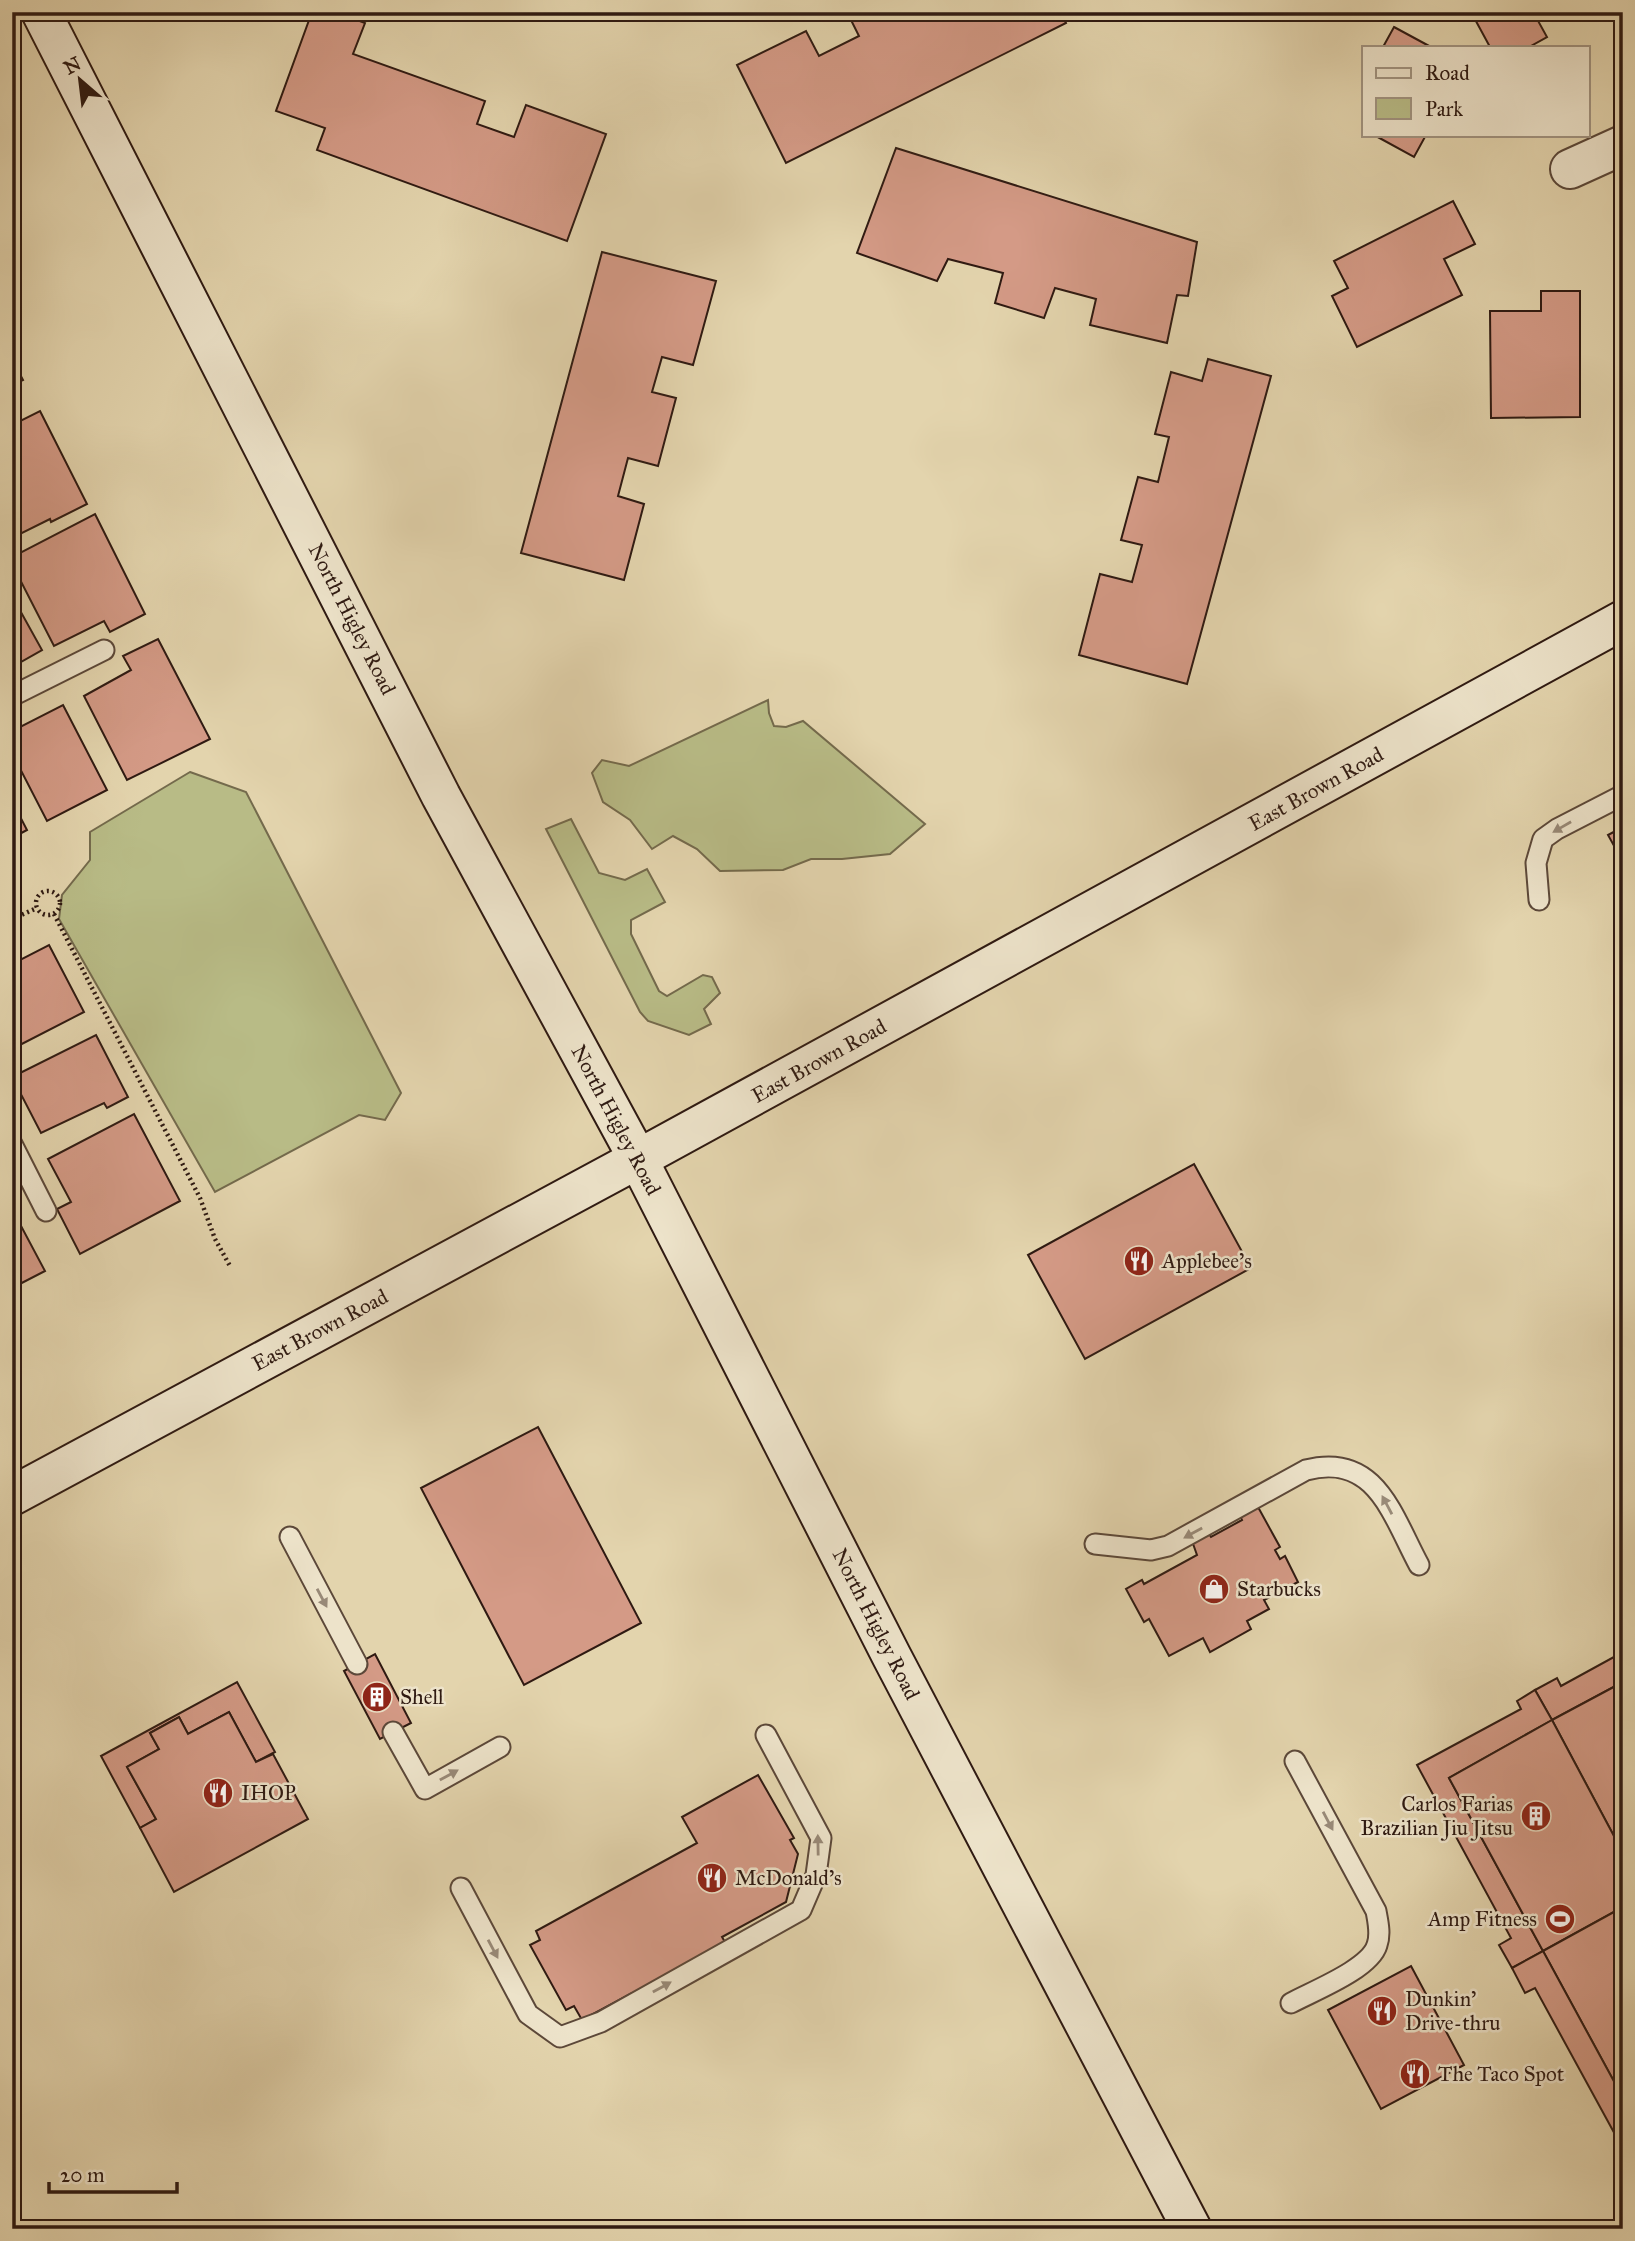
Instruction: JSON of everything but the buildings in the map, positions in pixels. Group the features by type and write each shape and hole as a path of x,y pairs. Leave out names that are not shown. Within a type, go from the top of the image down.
{"main road":[{"name":"North Higley Road","path":"41,12 441,796 638,1159 892,1657 1192,2229"},
{"path":"1570,169 1623,145"},
{"name":"East Brown Road","path":"12,1496 638,1159 1623,620"}],"lane":[{"path":"12,696 104,650"},
{"path":"1539,900 1536,863 1544,839 1557,829 1623,795"},
{"path":"12,1144 46,1211"},
{"path":"1096,1544 1151,1550 1168,1546 1306,1470 1324,1465 1344,1466 1366,1477 1380,1492 1419,1565"},
{"path":"290,1537 357,1664"},
{"path":"393,1732 425,1789 500,1747"},
{"path":"461,1888 528,2014 560,2037 601,2022 801,1910 816,1875 821,1838 766,1735"},
{"path":"1291,2003 1363,1965 1378,1945 1379,1928 1376,1912 1295,1761"}],"path":[{"path":"46,891 53,892 60,901 54,914 45,915 37,908 38,894 46,891"},
{"path":"12,919 37,908"},
{"path":"54,914 200,1198 215,1239 230,1266"}],"green space":[{"path":"768,700 774,726 786,727 803,721 925,824 890,854 811,859 783,870 720,871 697,849 673,836 652,849 630,820 603,802 592,773 602,760 629,766"},
{"path":"190,772 246,792 401,1093 385,1120 359,1115 215,1192 59,919 62,895 90,860 90,832"},
{"path":"571,819 599,873 625,880 647,869 665,902 631,920 631,934 659,991 667,996 703,975 712,977 720,993 704,1009 711,1024 689,1035 648,1021 640,1012 546,829"}],"place":[{"name":"Applebee's","path":"1139,1261"},
{"name":"Starbucks","path":"1214,1589"},
{"name":"Shell","path":"377,1697"},
{"name":"IHOP","path":"218,1793"},
{"name":"Carlos Farias Brazilian Jiu Jitsu","path":"1536,1816"},
{"name":"McDonald's","path":"712,1878"},
{"name":"Amp Fitness","path":"1560,1919"},
{"name":"Dunkin' Drive-thru","path":"1382,2011"},
{"name":"The Taco Spot","path":"1415,2074"}]}
